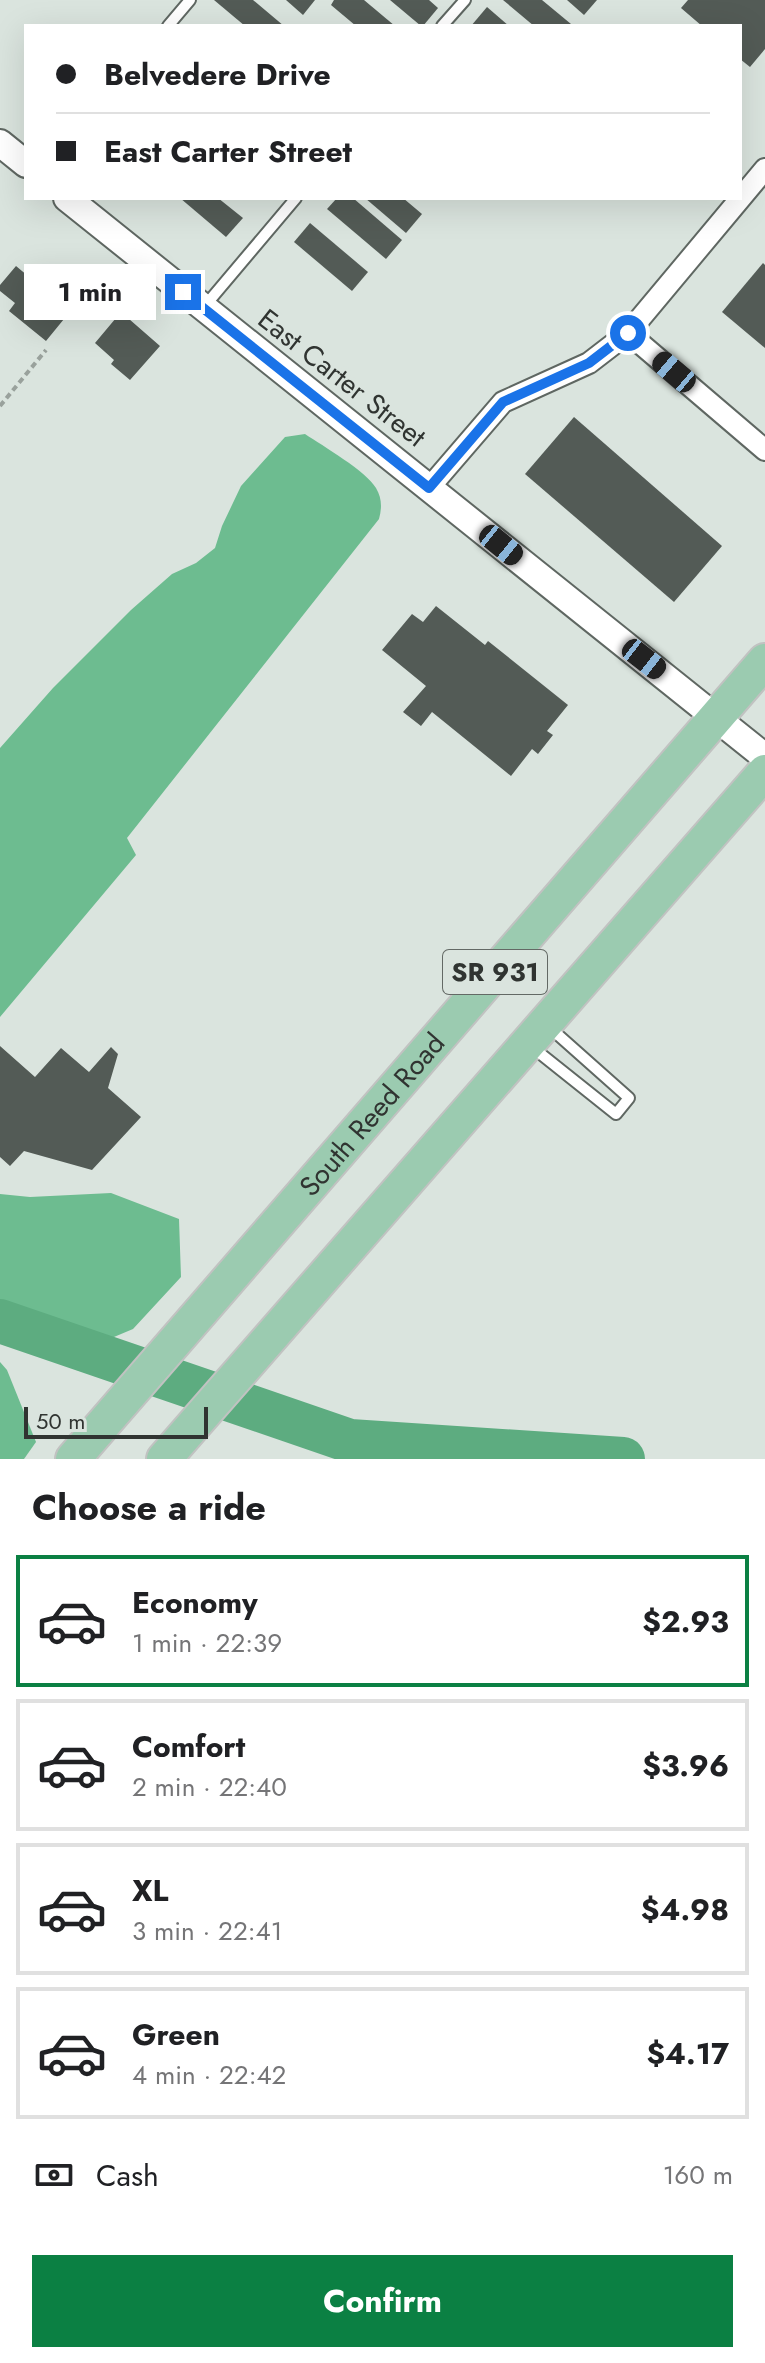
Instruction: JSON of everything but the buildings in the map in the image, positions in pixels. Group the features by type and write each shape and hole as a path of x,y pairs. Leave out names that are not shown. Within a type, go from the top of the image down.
{"main road":[{"name":"South Reed Road","path":"73,1459 765,661"},
{"name":"SR 931","path":"164,1459 765,772"}],"street":[{"path":"0,143 24,162"},
{"path":"742,197 765,169"},
{"name":"East Carter Street","path":"69,200 765,757"},
{"path":"429,488 503,402 589,363 628,333 739,200"},
{"path":"628,333 765,450"}],"lane":[{"path":"170,24 190,0"},
{"path":"444,24 465,0"},
{"path":"203,308 294,200"},
{"path":"536,1034 629,1098 616,1114 536,1034"}],"path":[{"path":"0,406 46,350"}],"green space":[{"path":"305,434 371,481 380,499 379,519 127,838 136,855 0,1017 0,748 53,688 131,610 172,574 196,563 215,548 241,486 285,437"},
{"path":"111,1193 179,1219 181,1277 133,1329 83,1350 0,1321 0,1194 30,1197"},
{"path":"0,1362 7,1370 36,1442 24,1459 0,1459"}],"waterway":[{"path":"0,1321 350,1441 623,1459"}],"route":[{"path":"183,292 429,488 503,402 589,363 628,333"}]}
